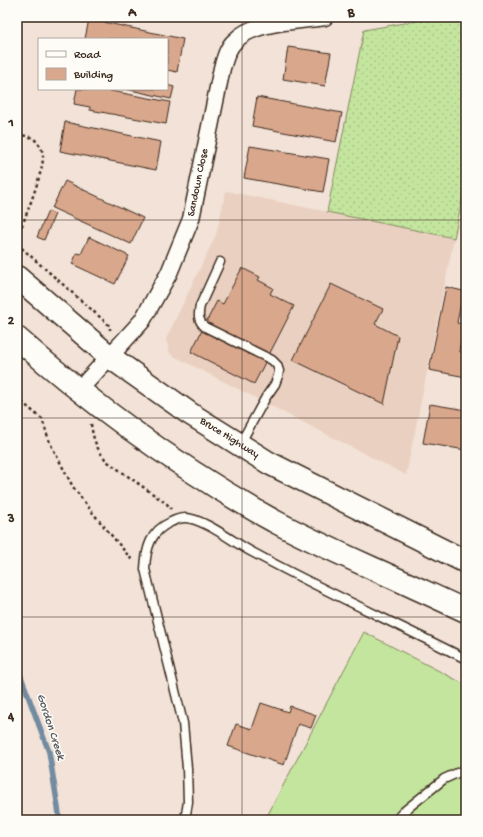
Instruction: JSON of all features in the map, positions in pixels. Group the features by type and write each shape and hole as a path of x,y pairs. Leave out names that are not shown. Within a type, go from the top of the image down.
{"main road":[{"name":"Bruce Highway","path":"17,278 110,357 189,413 239,445 269,463 466,562"},
{"path":"17,338 82,392 154,446 190,470 274,521 466,611"}],"street":[{"name":"Sandown Close","path":"82,392 110,357 142,321 169,273 182,244 191,219 222,68 228,51 234,41 246,32 258,27 325,17"}],"lane":[{"path":"220,262 198,312 201,323 205,327 272,360 277,365 279,371 275,384 239,445"},
{"path":"185,820 188,802 188,768 183,723 145,569 146,554 151,540 157,531 165,525 184,518 196,520 252,552 466,659"},
{"path":"396,820 403,812 444,779 466,769"}],"path":[{"path":"17,136 26,135 36,141 39,144 43,156 39,177 17,236"},
{"path":"17,244 110,326"},
{"path":"82,392 93,437 100,454 108,462 167,504 174,514"},
{"path":"17,398 42,419 50,443 73,487 99,521 131,558 133,565"}],"shaded area":[{"path":"226,191 454,238 406,475 170,354 166,339 216,235"}],"green space":[{"path":"439,17 466,17 466,180 454,238 327,212 364,30"},
{"path":"364,632 466,685 466,820 265,820"}],"building":[{"path":"89,19 183,39 177,72 168,70 168,38 85,38"},
{"path":"288,47 331,53 325,86 283,79"},
{"path":"168,85 174,87 171,99 130,90 168,90"},
{"path":"77,90 105,90 170,102 166,124 90,110 90,107 74,104"},
{"path":"257,97 342,113 336,142 252,126"},
{"path":"65,122 161,142 156,170 60,151"},
{"path":"250,146 329,159 323,192 244,178"},
{"path":"65,181 143,218 131,244 52,208"},
{"path":"48,211 55,214 44,240 37,237"},
{"path":"89,237 129,256 115,284 72,264 77,253 81,254"},
{"path":"242,268 260,277 258,280 273,288 270,294 294,306 254,384 191,352 217,301 223,304"},
{"path":"331,284 383,309 375,324 398,336 384,404 293,360"},
{"path":"446,287 463,291 457,323 464,324 459,351 462,352 466,335 466,377 429,370"},
{"path":"430,404 466,410 466,450 423,443"},
{"path":"261,703 288,712 290,706 316,715 311,728 298,724 284,765 228,746 236,724 252,729"}],"waterway":[{"name":"Gordon Creek","path":"17,666 49,752 60,820"}]}
